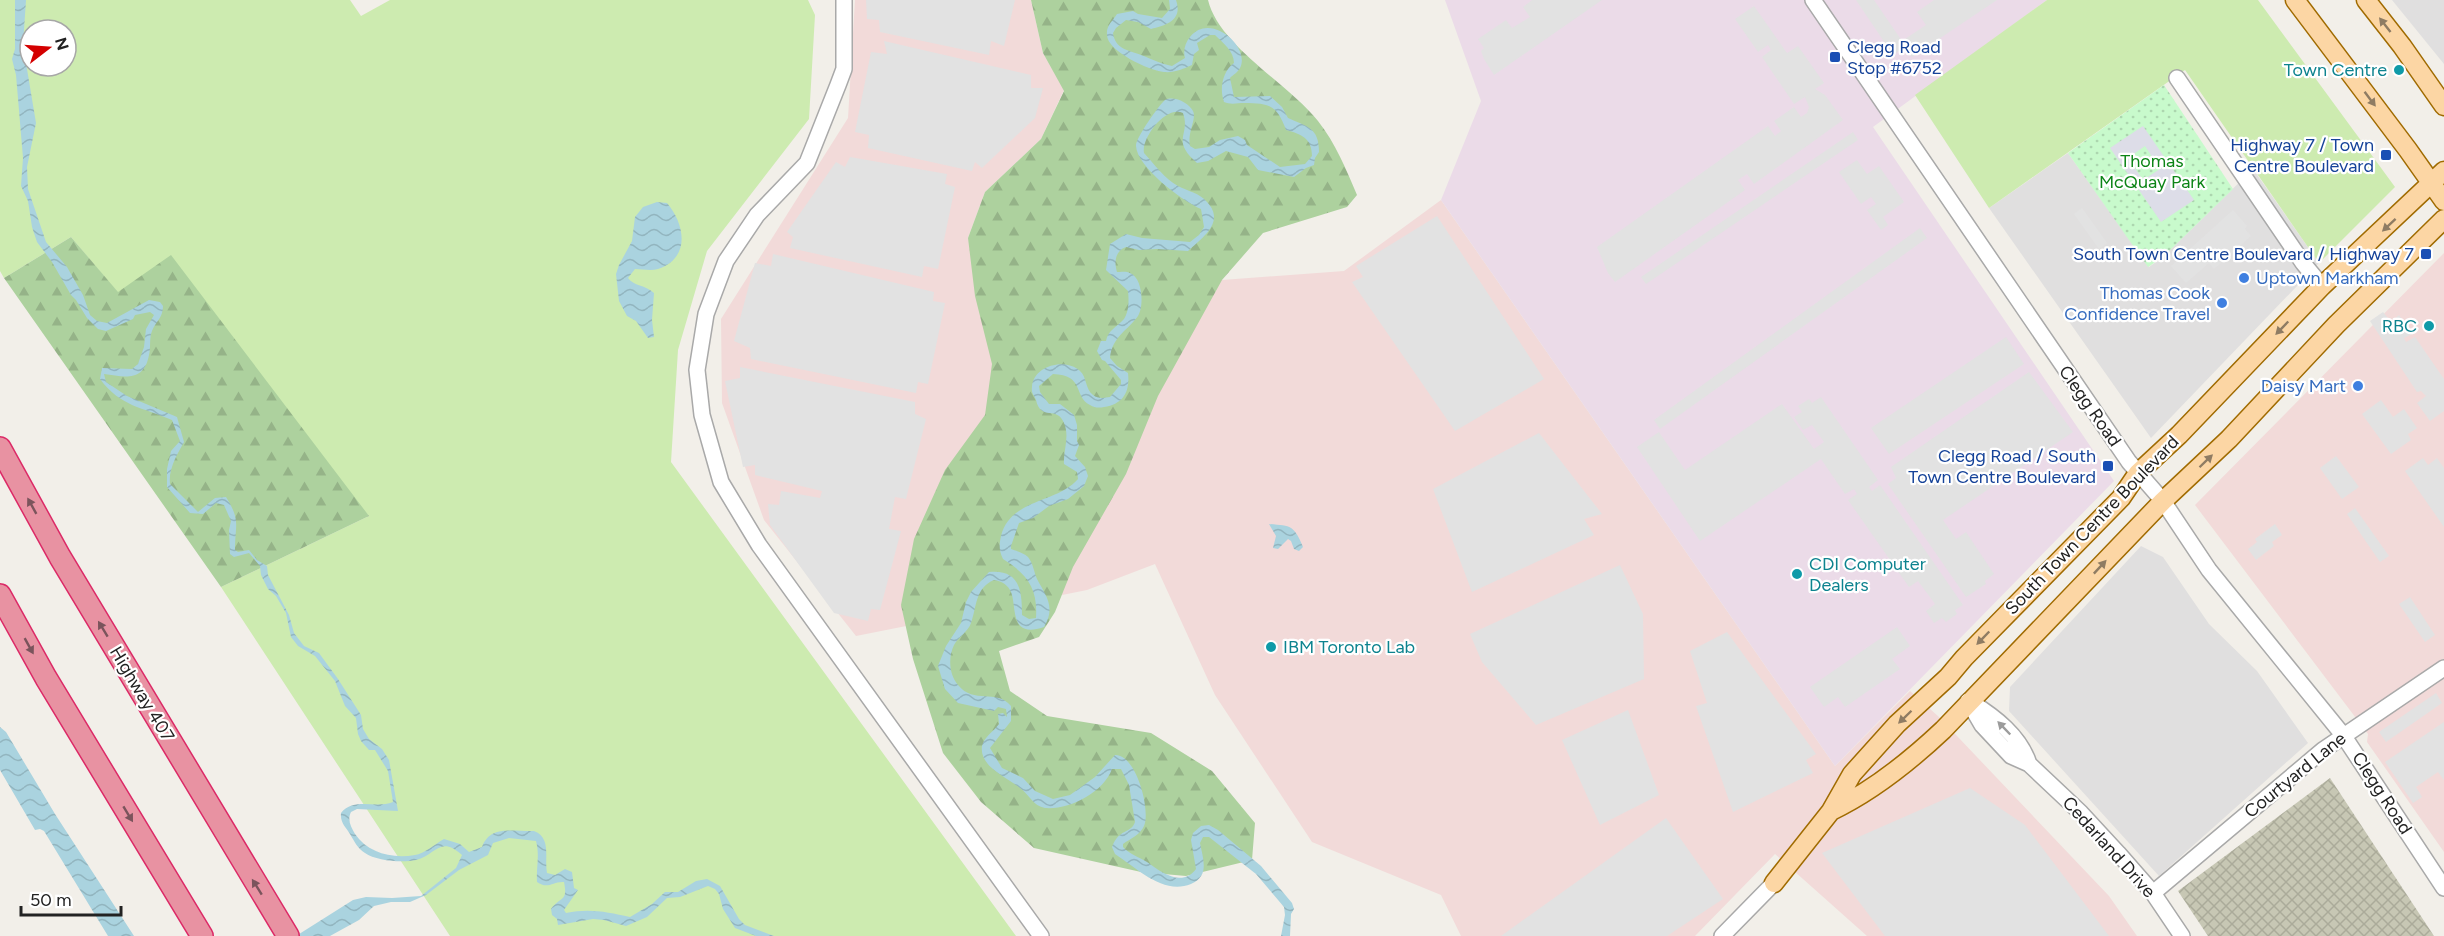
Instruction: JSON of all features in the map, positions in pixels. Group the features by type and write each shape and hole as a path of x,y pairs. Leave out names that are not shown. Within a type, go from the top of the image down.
{"highway":[{"name":"Highway 407","path":"0,448 60,557 288,936"},
{"path":"0,595 52,688 202,936"}],"main road":[{"path":"2295,0 2409,150 2437,177 2444,201"},
{"path":"2366,0 2444,106"},
{"name":"South Town Centre Boulevard","path":"1774,883 1831,811 1852,774 1904,717 1948,677 2121,498 2138,473 2178,435 2322,286 2401,214 2437,177"},
{"name":"South Town Centre Boulevard","path":"1831,811 1853,800 1912,759 1935,737 2163,501 2229,439 2336,325 2444,219"},
{"name":"Cedarland Drive","path":"1948,677 1968,701"},
{"path":"1872,752 1881,764 1894,771"}],"street":[{"path":"844,0 844,69 807,163 757,215 726,261 706,314 697,370 702,415 721,482 759,545 1041,936"},
{"name":"Clegg Road","path":"1813,0 2138,473 2163,501 2209,570 2343,735 2444,888"},
{"path":"2177,78 2303,264 2322,286"},
{"name":"Courtyard Lane","path":"2153,893 2322,750 2444,668"},
{"name":"Cedarland Drive","path":"1968,701 1982,725 2011,756 2029,764 2081,813 2153,893 2182,936"},
{"path":"1722,936 1774,883"}],"shaded area":[{"path":"855,0 1031,0 1043,53 1064,90 1041,139 985,192 968,238 1222,280 1344,271 1441,200 1835,766 1910,691 1939,717 2109,896 2137,936 1867,936 1775,854 1695,936 1461,936 1441,895 1312,842 1215,695 1155,564 1087,590 856,636 764,520 722,403 721,319 848,118"},
{"path":"866,0 1015,0 1004,46 991,41 989,55 880,32 879,20 867,19"},
{"path":"1445,0 2047,0 1873,127 2114,481 1835,766 1441,200 1481,101"},
{"path":"1532,0 1602,0 1494,75 1484,59 1481,51 1484,48 1478,39 1506,20 1512,28 1530,17 1523,7"},
{"path":"1856,0 1874,0 1902,41 1926,25 1917,12 1934,0 1997,0 1912,57 1905,47 1893,55"},
{"path":"2392,0 2444,0 2444,64"},
{"path":"1754,6 1787,53 1798,46 1824,83 1815,89 1825,95 1843,120 1754,184 1747,174 1738,180 1745,190 1615,282 1608,273 1597,247 1768,126 1775,136 1781,131 1774,121 1794,107 1801,117 1807,113 1809,107 1805,97 1794,104 1762,57 1771,50 1768,45 1758,52 1735,19"},
{"path":"884,41 1031,75 1031,88 1043,88 1035,118 982,168 975,162 972,171 868,148 869,135 855,132 871,52 887,54"},
{"path":"2143,126 2194,200 2161,222 2110,148","holes":["2145,146 2160,169 2143,180 2128,158"]},
{"path":"1853,132 1858,140 1646,284 1641,277"},
{"path":"2068,153 2149,267 2163,257 2253,169 2319,263 2151,438 1989,208"},
{"path":"850,157 947,174 945,184 955,187 938,269 924,266 922,277 790,248 793,237 787,232 836,162 845,167"},
{"path":"1857,160 1867,174 1879,166 1904,202 1883,217 1888,225 1881,230 1867,210 1876,204 1871,197 1861,204 1839,172"},
{"path":"2082,208 2107,243 2099,249 2074,214"},
{"path":"2233,210 2247,226 2245,229 2251,236 2214,269 2209,263 2186,283 2171,266"},
{"path":"1437,216 1544,379 1455,431 1352,282 1363,277 1356,266"},
{"path":"1920,228 1927,238 1660,429 1654,420"},
{"path":"2444,253 2444,852 2367,742 2368,734 2195,505"},
{"path":"773,254 934,292 933,301 945,303 928,384 918,382 916,393 751,359 750,348 734,341 755,263 771,266"},
{"path":"2383,312 2391,322 2399,315 2412,334 2404,338 2406,342 2415,337 2444,379 2444,411 2430,421 2417,403 2426,396 2421,391 2417,392 2370,321"},
{"path":"2006,337 2024,364 1889,454 1871,428"},
{"path":"740,367 915,402 915,414 926,419 906,499 895,497 889,529 901,531 880,610 871,609 868,621 834,613 770,525 768,504 779,505 781,491 820,498 822,491 755,475 755,465 743,467 725,381 740,378"},
{"path":"2029,372 2073,432 1943,520 1956,539 1966,532 1994,574 1985,581 1986,584 1966,597 1888,484 1896,478 1891,467"},
{"path":"1821,397 1878,480 1869,487 1872,491 1880,485 1963,605 1955,610 1957,614 1946,622 1942,618 1934,623 1926,611 1935,604 1918,581 1909,587 1848,500 1857,494 1854,489 1845,494 1821,459 1700,541 1637,447 1659,432 1685,470 1782,404 1814,449 1824,442 1812,425 1803,430 1794,417 1802,412 1798,406 1809,399 1812,403"},
{"path":"2381,400 2393,417 2404,409 2417,428 2408,434 2411,440 2391,454 2362,414"},
{"path":"1539,433 1602,514 1584,519 1594,535 1472,592 1433,489"},
{"path":"2336,456 2359,487 2342,499 2320,468"},
{"path":"2423,458 2428,465 2437,458 2444,468 2444,527 2405,471"},
{"path":"2355,508 2389,556 2380,562 2347,514"},
{"path":"2275,524 2282,535 2272,542 2274,546 2256,560 2248,549 2257,542 2255,539"},
{"path":"2141,546 2163,557 2209,624 2257,671 2308,743 2159,876 2009,711 2010,687"},
{"path":"1620,565 1643,614 1644,679 1536,725 1482,662 1470,634"},
{"path":"2410,597 2435,635 2425,642 2399,604"},
{"path":"1897,627 1910,646 1892,659 1900,669 1845,707 1838,697 1824,707 1810,687"},
{"path":"1727,632 1816,754 1806,760 1813,773 1733,812 1696,706 1707,703 1690,651"},
{"path":"2436,693 2442,703 2386,742 2379,732"},
{"path":"1628,710 1659,795 1600,825 1562,740"},
{"path":"2444,722 2444,780 2438,772 2416,787 2422,797 2413,803 2385,762"},
{"path":"2330,778 2434,936 2208,936 2178,891"},
{"path":"1970,788 2025,825 2109,936 1885,936 1822,853"},
{"path":"1666,818 1723,899 1667,936 1501,936"}],"green space":[{"path":"0,0 350,0 361,16 390,0 808,0 815,15 809,119 707,251 678,350 671,462 1016,936 450,936 221,587 369,516 118,293 71,237 4,278 0,271"},
{"path":"1031,0 1208,0 1215,17 1240,49 1318,121 1345,166 1357,195 1347,207 1263,233 1222,280 1158,396 1126,474 1073,567 1055,612 1039,637 999,651 1010,691 1047,716 1151,733 1212,771 1255,823 1252,860 1186,876 1141,872 1034,848 981,802 943,753 913,659 901,605 914,539 945,470 985,415 992,364 975,296 968,238 985,192 1041,139 1064,91 1043,53"},
{"path":"2047,0 2258,0 2395,187 2319,263 2185,70 1989,208 1915,95"},
{"name":"Thomas McQuay Park","path":"2164,85 2233,189 2163,257 2148,267 2068,153"},
{"path":"71,237 118,292 171,255 369,516 221,587 4,278"}],"water":[{"path":"15,0 26,0 25,18 18,18 18,78 28,78 36,123 27,167 28,189 46,242 67,267 83,295 90,315 97,321 107,323 149,300 160,302 163,306 161,317 151,334 149,355 143,370 132,376 104,374 106,382 127,396 177,417 184,442 172,467 170,484 198,512 215,498 226,497 235,517 235,550 238,552 249,550 257,560 267,566 268,575 289,615 294,633 304,646 319,653 361,715 363,729 369,739 382,749 389,760 398,811 357,809 351,812 349,821 360,841 381,853 406,856 422,853 444,839 460,844 469,852 482,847 491,835 497,832 534,831 540,834 545,843 547,873 555,875 565,869 572,872 574,888 578,890 564,910 566,913 591,911 630,917 652,904 665,892 678,892 696,881 707,879 720,886 739,919 745,925 774,936 756,936 735,928 723,909 719,894 708,886 680,897 667,898 647,917 626,926 593,919 558,925 551,909 564,896 564,882 544,885 537,882 536,841 509,838 493,843 488,855 459,870 426,895 410,902 391,902 374,906 359,920 330,936 296,936 353,900 366,897 421,896 456,868 462,855 455,849 443,846 416,860 383,860 370,856 358,847 342,822 341,813 346,808 359,804 393,802 388,771 375,750 369,750 361,741 356,718 345,706 335,681 315,656 298,646 291,637 286,613 276,596 268,589 261,575 260,566 249,553 234,557 230,554 231,521 224,505 216,503 203,514 190,513 167,487 167,469 171,451 180,441 172,420 124,401 100,379 102,368 132,369 138,364 144,347 146,329 154,315 150,312 135,315 133,319 106,331 98,329 87,318 37,242 28,201 21,186 23,158 16,75 12,59 15,49"},
{"path":"1169,0 1176,0 1178,7 1172,20 1163,26 1151,29 1138,22 1126,20 1113,33 1119,46 1172,66 1185,58 1184,50 1187,42 1198,30 1208,28 1218,30 1227,35 1240,51 1242,60 1240,68 1230,78 1234,97 1270,96 1282,107 1288,118 1311,129 1317,137 1319,152 1314,165 1294,177 1258,170 1248,157 1226,151 1208,161 1197,163 1189,155 1183,143 1185,121 1183,113 1176,112 1162,118 1150,132 1144,153 1173,183 1204,199 1212,209 1213,223 1205,235 1188,251 1139,250 1126,247 1118,254 1117,272 1127,272 1134,276 1140,286 1142,300 1138,316 1117,339 1111,351 1110,358 1128,373 1127,391 1121,400 1104,407 1092,406 1085,401 1074,382 1063,375 1053,374 1039,386 1040,392 1049,404 1060,404 1074,415 1079,445 1075,456 1085,467 1088,476 1084,486 1068,499 1049,506 1033,518 1019,523 1011,546 1011,549 1024,554 1031,562 1048,602 1048,620 1044,627 1024,629 1016,618 1010,590 1003,583 994,580 988,583 980,593 970,626 954,645 950,666 955,681 964,691 978,696 999,698 1011,706 1011,721 990,748 1002,768 1023,778 1035,791 1053,799 1070,795 1095,777 1115,755 1123,757 1129,763 1140,784 1146,818 1143,829 1123,844 1123,847 1165,874 1178,878 1184,877 1196,869 1191,840 1193,833 1201,826 1209,825 1261,866 1292,903 1294,909 1291,914 1290,936 1281,936 1285,915 1284,907 1256,874 1209,837 1203,837 1200,843 1204,866 1201,876 1191,884 1181,886 1171,886 1151,879 1115,854 1112,847 1115,841 1135,822 1129,785 1121,769 1112,769 1101,786 1074,803 1054,808 1037,805 1023,790 989,766 982,753 985,740 999,724 998,714 1003,713 1007,717 1006,709 998,707 994,711 958,703 945,689 938,666 946,646 961,623 971,592 989,572 1007,574 1013,578 1020,590 1022,615 1029,619 1036,618 1033,590 1025,576 1003,559 1000,539 1006,524 1014,515 1069,487 1078,479 1077,472 1064,464 1066,428 1064,423 1057,415 1045,412 1038,407 1032,392 1034,380 1038,374 1058,364 1074,367 1082,374 1090,392 1099,398 1110,397 1121,384 1121,380 1102,360 1097,351 1101,341 1106,341 1111,331 1124,319 1128,305 1128,291 1106,270 1110,244 1126,234 1142,238 1190,242 1199,235 1204,227 1201,209 1183,199 1162,182 1144,164 1138,154 1137,142 1153,115 1165,100 1173,98 1188,105 1194,114 1190,146 1195,149 1209,147 1220,140 1238,136 1245,140 1247,145 1280,167 1305,164 1312,156 1308,141 1301,135 1286,130 1279,115 1271,107 1260,104 1224,102 1223,80 1227,70 1234,63 1234,59 1228,48 1215,35 1210,35 1197,43 1199,50 1194,54 1192,65 1168,72 1149,68 1130,59 1109,41 1108,28 1117,14 1133,11 1162,18 1170,9"},
{"path":"657,202 667,203 673,211 681,230 682,240 676,257 669,264 655,270 635,269 628,278 633,283 654,293 652,320 654,337 648,338 636,321 627,316 619,301 616,274 632,241 635,217 643,207"},
{"path":"1269,524 1291,528 1297,534 1303,547 1299,551 1294,549 1288,539 1278,549 1273,548 1276,536"},
{"path":"0,727 6,732 55,814 134,936 108,936 44,831 35,830 0,770"}],"place":[{"name":"Clegg Road Stop #6752","path":"1835,57"},
{"name":"Town Centre","path":"2399,70"},
{"name":"Highway 7 / Town Centre Boulevard","path":"2386,155"},
{"name":"South Town Centre Boulevard / Highway 7","path":"2426,254"},
{"name":"Uptown Markham","path":"2244,278"},
{"name":"Thomas Cook Confidence Travel","path":"2222,303"},
{"name":"RBC","path":"2429,326"},
{"name":"Daisy Mart","path":"2358,386"},
{"name":"Clegg Road / South Town Centre Boulevard","path":"2108,466"},
{"name":"CDI Computer Dealers","path":"1797,574"},
{"name":"IBM Toronto Lab","path":"1271,647"}]}
